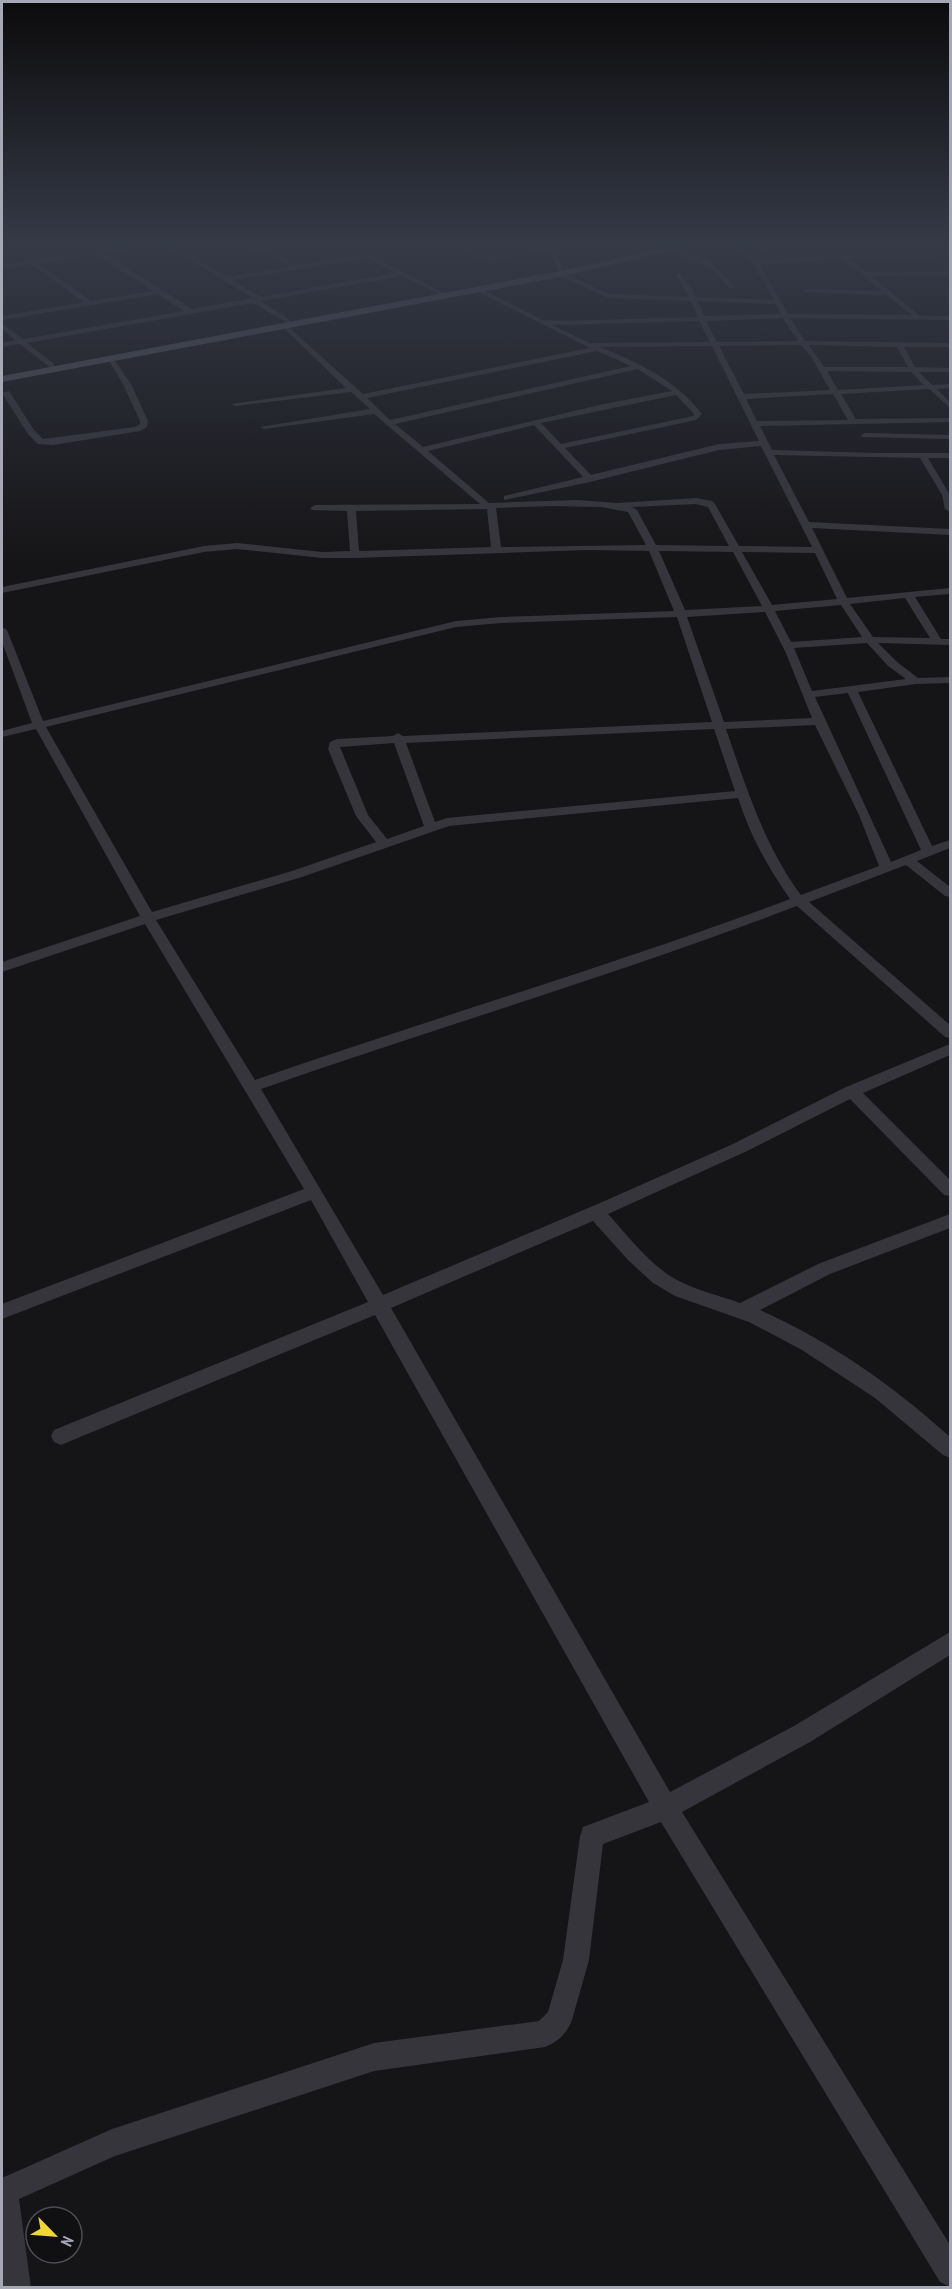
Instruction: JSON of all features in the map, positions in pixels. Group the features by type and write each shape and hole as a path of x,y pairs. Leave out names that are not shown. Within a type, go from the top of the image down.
{"main road":[{"path":"2,378 51,366 119,354"},
{"path":"2,378 138,354"}],"street":[{"path":"36,354 51,366"},
{"path":"317,354 388,423 488,505 496,549"},
{"path":"361,397 561,354"},
{"path":"558,447 696,418 698,414 694,409 659,377 609,354"},
{"path":"719,354 843,600 868,640 897,669 916,681"},
{"path":"811,354 855,422 866,435 877,456"},
{"path":"905,354 913,370 951,406"},
{"path":"6,393 41,442 137,429 144,425 144,421 127,384 112,359"},
{"path":"388,423 639,367"},
{"path":"821,369 951,370"},
{"path":"741,397 951,386"},
{"path":"235,404 353,389"},
{"path":"421,450 599,407 677,392"},
{"path":"264,427 376,411"},
{"path":"754,424 951,420"},
{"path":"536,423 590,479"},
{"path":"866,435 951,437"},
{"path":"488,505 719,447 764,443"},
{"path":"769,452 877,456 951,455"},
{"path":"922,455 948,495 951,509"},
{"path":"315,508 464,508 488,505 616,505 696,501 709,503 736,548 787,645 819,721 865,815 887,868"},
{"path":"616,505 632,510 653,549 681,614 753,825 781,877 798,900 951,1033"},
{"path":"351,508 355,555"},
{"path":"805,525 951,532"},
{"path":"2,590 204,549 237,546 322,555 496,549 818,550"},
{"path":"2,734 456,624 501,620 769,609 951,591"},
{"path":"908,595 938,642"},
{"path":"2,630 39,725 148,918 253,1086 315,1192 666,1808 951,2272"},
{"path":"787,645 868,640 951,642"},
{"path":"808,695 916,681 951,680"},
{"path":"852,690 928,852"},
{"path":"384,844 362,816 334,746 341,742 398,737 452,738 819,721"},
{"path":"398,737 431,828"},
{"path":"2,967 148,918 297,874 447,822 741,794"},
{"path":"253,1086 415,1030 718,931 951,844"},
{"path":"908,860 951,893"},
{"path":"61,1436 380,1305 596,1212 739,1148 852,1091 951,1049"},
{"path":"852,1091 951,1190"},
{"path":"2,1312 315,1192"},
{"path":"596,1212 642,1263 660,1279 741,1311 822,1350 918,1418 951,1449"},
{"path":"741,1311 824,1269 951,1221"},
{"path":"16,2288 3,2191 112,2143 374,2057 545,2034 559,2020 576,1960 592,1836 666,1808 802,1734 951,1643"}]}
